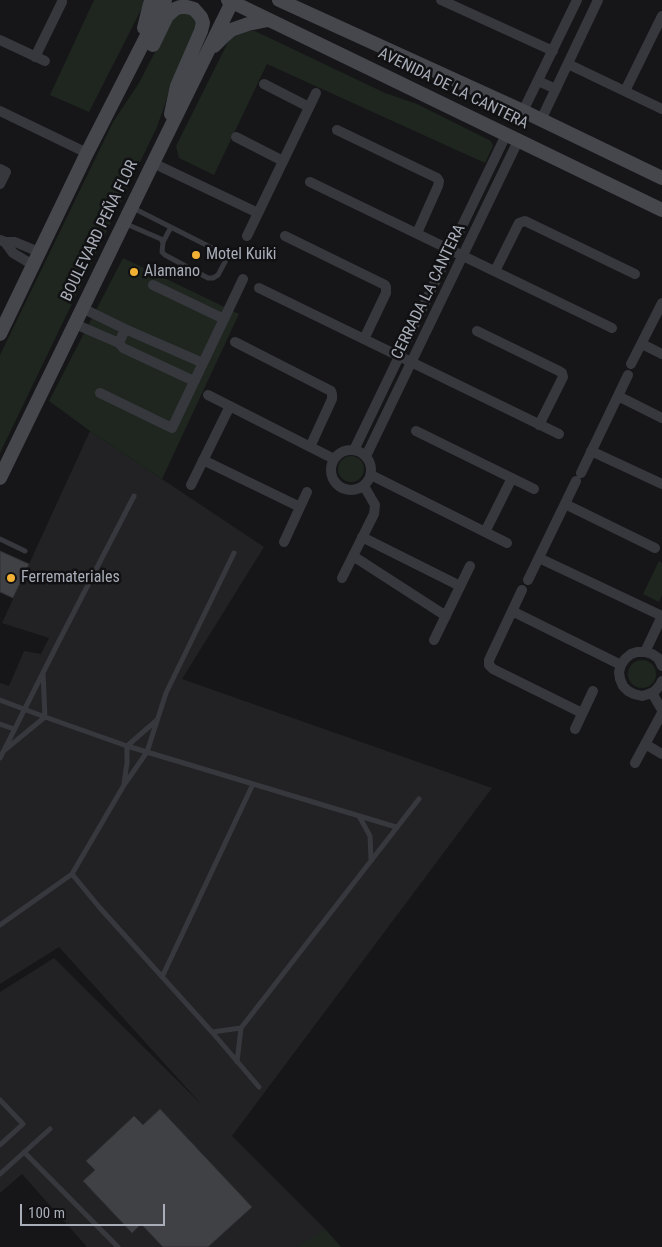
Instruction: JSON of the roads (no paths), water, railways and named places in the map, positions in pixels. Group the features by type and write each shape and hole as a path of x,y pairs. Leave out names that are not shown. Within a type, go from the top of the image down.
{"main road":[{"path":"140,48 151,0"},
{"path":"0,334 87,153 165,0"},
{"name":"AVENIDA DE LA CANTERA","path":"279,0 300,4 662,178"},
{"name":"AVENIDA DE LA CANTERA","path":"231,1 662,210"},
{"name":"BOULEVARD PEÑA FLOR","path":"0,478 231,1"},
{"path":"109,111 139,72 169,13 180,7 194,9 202,17 203,23 177,86 167,134"},
{"path":"202,63 219,40 231,30 268,20"}],"street":[{"path":"0,40 40,59 62,0"},
{"path":"441,0 553,50"},
{"path":"541,120 598,0"},
{"path":"523,111 575,1"},
{"path":"625,91 662,16"},
{"path":"568,64 662,109"},
{"path":"538,81 556,89"},
{"path":"264,84 309,107"},
{"path":"247,236 316,93"},
{"path":"0,111 87,153"},
{"path":"337,130 437,178 439,181 438,186 417,233"},
{"path":"236,137 283,161"},
{"name":"CERRADA LA CANTERA","path":"354,450 451,250 512,138"},
{"name":"CERRADA LA CANTERA","path":"366,456 463,256 512,138"},
{"path":"153,163 258,213"},
{"path":"0,169 6,172 0,184"},
{"path":"310,182 612,328"},
{"path":"495,271 518,225 525,221 635,274"},
{"path":"285,236 385,285 386,293 364,339"},
{"path":"2,241 15,242 36,258"},
{"path":"100,393 172,428 243,279"},
{"path":"153,285 224,319"},
{"path":"259,288 559,434"},
{"path":"631,364 662,303"},
{"path":"82,308 203,363"},
{"path":"75,324 120,343 122,348 194,381"},
{"path":"120,343 125,329"},
{"path":"477,330 562,373 563,377 539,425"},
{"path":"235,342 331,391 332,399 310,447"},
{"path":"642,344 662,354"},
{"path":"528,580 628,375"},
{"path":"208,395 334,459"},
{"path":"618,396 662,418"},
{"path":"191,485 230,406"},
{"path":"416,431 534,490"},
{"path":"354,450 366,456 371,465 371,475 364,486 356,490 346,490 332,478 331,468 334,459 343,452 354,450"},
{"path":"591,451 662,484"},
{"path":"203,460 300,507"},
{"path":"371,475 507,543"},
{"path":"485,532 512,478"},
{"path":"342,578 374,514 375,505 364,486"},
{"path":"284,542 307,492"},
{"path":"565,504 655,548"},
{"path":"362,537 460,586"},
{"path":"353,556 446,616"},
{"path":"538,558 662,616 645,652"},
{"path":"434,640 470,566"},
{"path":"522,590 489,660 491,668 582,713"},
{"path":"512,611 621,665"},
{"path":"661,658 645,652 631,654 621,665 620,679 628,691 642,696 652,692 660,686 662,681"},
{"path":"575,728 593,690"},
{"path":"635,763 659,724 662,711 652,692"},
{"path":"645,744 662,754"}],"lane":[{"path":"132,207 224,254 226,260 218,275 208,278 162,252 163,242 171,227"},
{"path":"124,222 161,239 163,242"},
{"path":"0,758 134,496"},
{"path":"0,539 25,551"},
{"path":"0,925 72,874 124,785 147,752 166,693 234,553"},
{"path":"43,673 44,717"},
{"path":"0,700 127,746 396,827"},
{"path":"4,750 44,717"},
{"path":"124,785 127,746 157,720"},
{"path":"0,724 14,729"},
{"path":"162,977 253,784"},
{"path":"238,1062 241,1028 419,799"},
{"path":"359,816 370,836 371,860"},
{"path":"72,874 259,1087"},
{"path":"212,1032 241,1028"},
{"path":"0,1100 23,1124 0,1146"},
{"path":"0,1174 50,1129"},
{"path":"0,1134 6,1140"},
{"path":"24,1152 118,1247"}],"place":[{"name":"Motel Kuiki","path":"196,255"},
{"name":"Alamano","path":"134,272"},
{"name":"Ferremateriales","path":"11,578"}]}
